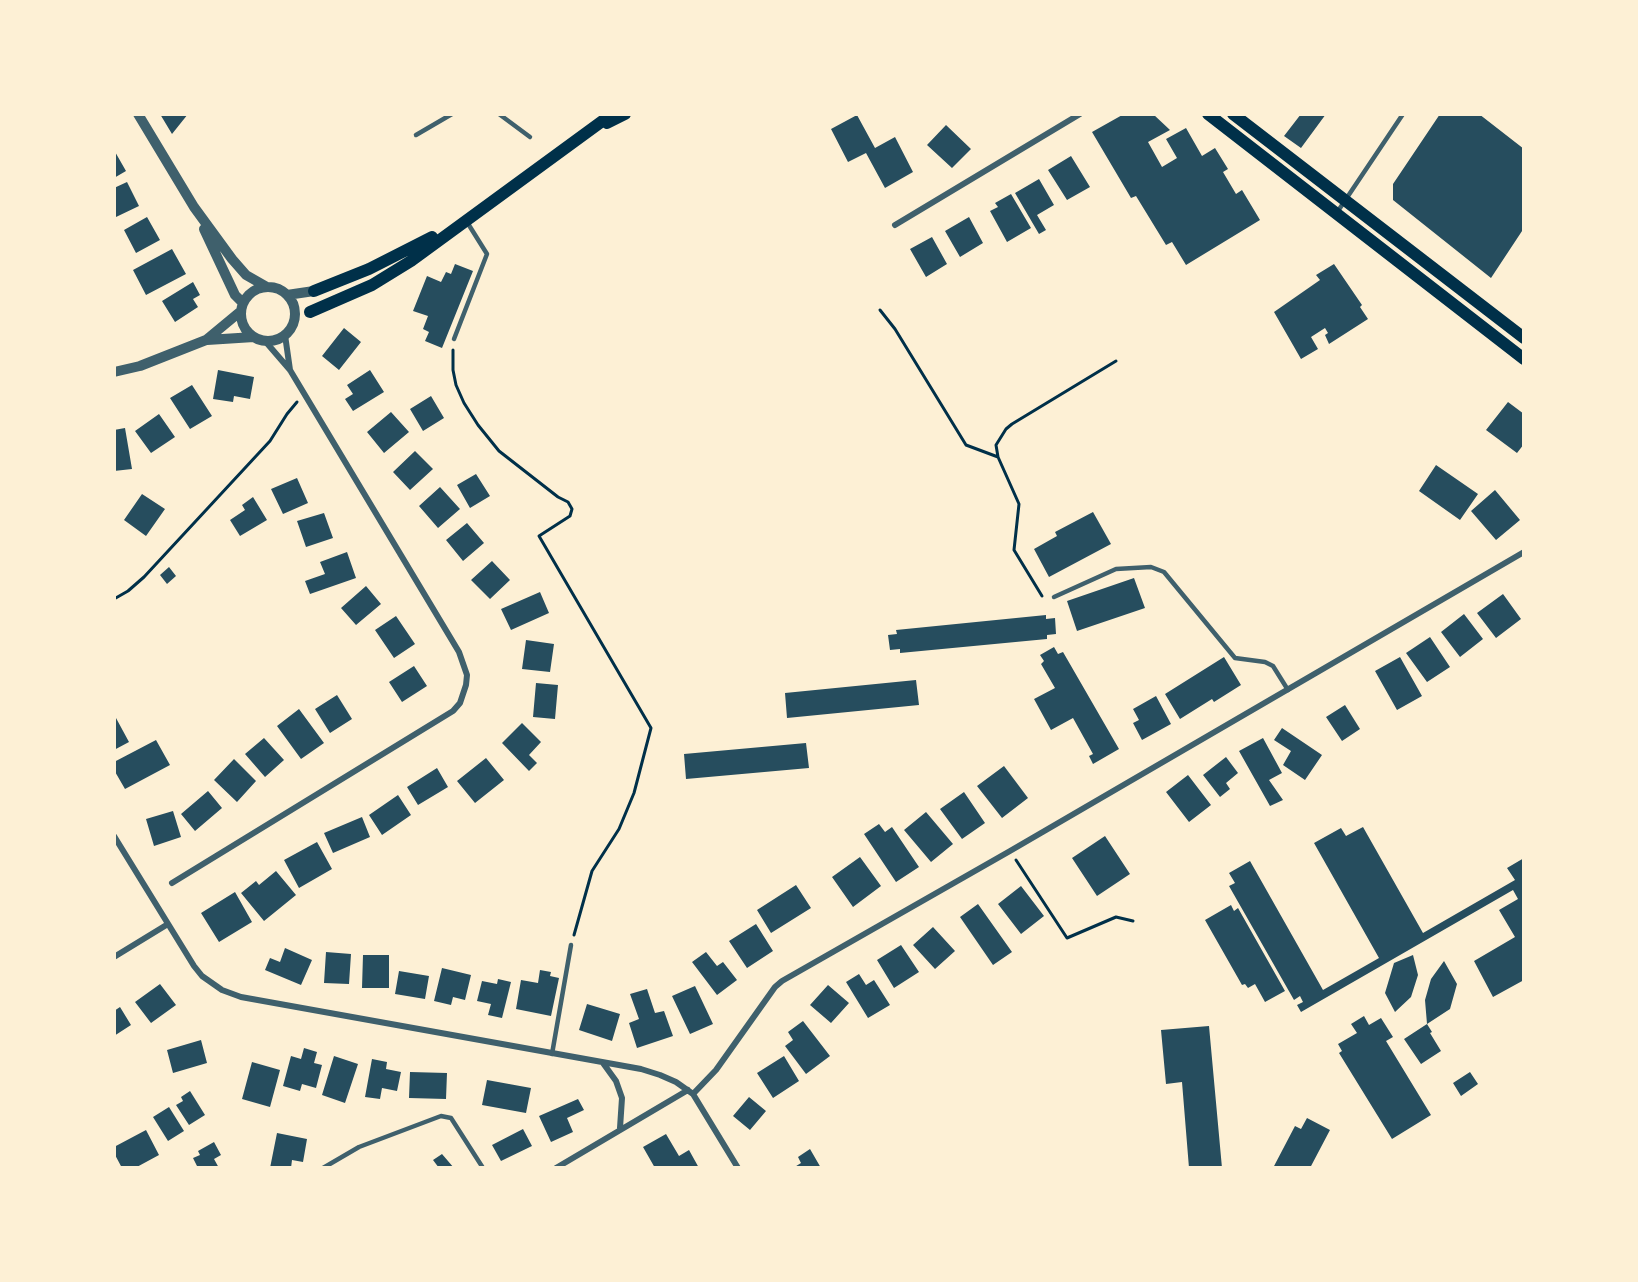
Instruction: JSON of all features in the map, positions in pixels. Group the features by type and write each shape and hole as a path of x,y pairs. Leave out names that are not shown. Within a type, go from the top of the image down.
{"main road":[{"path":"310,312 372,285 411,261 612,114"},
{"path":"582,137 625,114"},
{"path":"1208,114 1524,359"},
{"path":"1233,114 1524,338"},
{"path":"314,291 369,269 465,220"}],"street":[{"path":"138,114 194,207 242,307 244,326 290,370 459,652 467,675 464,693 453,711 172,883"},
{"path":"895,225 1080,114"},
{"path":"194,207 246,275 287,295 295,310 288,331 290,370"},
{"path":"206,340 242,307 253,292 267,287"},
{"path":"287,295 314,291"},
{"path":"114,372 140,366 206,340 279,339 310,312"},
{"path":"556,1168 620,1128 691,1092 717,1070 775,987 782,981 1524,552"},
{"path":"114,836 202,976 222,990 660,1075 691,1092 738,1168"},
{"path":"114,957 168,924"},
{"path":"603,1063 616,1081 622,1098 620,1128"}],"lane":[{"path":"416,135 452,114"},
{"path":"500,114 530,137"},
{"path":"1337,214 1403,114"},
{"path":"454,339 487,254 465,220"},
{"path":"1054,597 1116,569 1151,567 1164,572 1235,658 1265,662 1273,666 1288,690"},
{"path":"552,1054 571,945"},
{"path":"323,1168 359,1147 441,1116 452,1118 483,1168"}],"path":[{"path":"880,310 895,328 966,445 998,457"},
{"path":"454,339 453,370 456,385 478,425 499,451 558,497 568,502 572,509 570,516 538,536 651,728 634,793 619,829 592,871 571,945"},
{"path":"1054,597 1046,602 1014,550 1019,504 998,457 996,445 1012,424 1116,361"},
{"path":"114,599 128,591 144,577 270,441 287,414 304,394"},
{"path":"1010,851 1067,938 1116,917 1133,921"}],"building":[{"path":"160,114 188,114 172,134"},
{"path":"1124,114 1153,114 1170,130 1148,142 1162,167 1177,158 1166,139 1186,128 1202,156 1215,148 1228,169 1223,172 1236,194 1242,190 1260,220 1186,265 1172,242 1166,245 1136,196 1131,198 1092,132"},
{"path":"1301,114 1326,114 1301,148 1284,136"},
{"path":"1440,114 1479,114 1524,149 1524,228 1491,278 1393,200 1393,184"},
{"path":"857,115 875,148 895,137 913,172 885,188 866,153 848,162 831,129"},
{"path":"946,125 971,149 952,168 927,145"},
{"path":"114,150 126,171 114,178"},
{"path":"1071,156 1090,187 1067,200 1048,170"},
{"path":"1039,179 1054,205 1037,215 1046,230 1039,234 1015,193"},
{"path":"127,182 139,206 116,217 114,188"},
{"path":"1011,194 1031,228 1007,242 990,211 998,207 995,203"},
{"path":"147,217 160,240 136,253 124,230"},
{"path":"969,217 983,243 960,257 945,231"},
{"path":"932,237 947,264 926,277 910,249"},
{"path":"172,249 186,274 146,295 133,270"},
{"path":"455,264 473,271 442,348 425,341 429,332 423,329 428,316 413,311 427,276 441,282 446,272 451,274"},
{"path":"1334,264 1362,305 1360,307 1368,319 1329,344 1325,328 1311,337 1318,349 1301,359 1274,312 1320,280 1316,275"},
{"path":"193,282 200,295 193,299 198,307 175,322 162,301"},
{"path":"344,328 361,342 339,370 322,356"},
{"path":"218,370 254,377 250,399 234,396 233,402 213,399"},
{"path":"370,370 384,392 353,411 345,399 353,394 347,385"},
{"path":"192,385 212,416 190,429 170,398"},
{"path":"431,396 444,418 423,431 410,409"},
{"path":"1508,402 1524,414 1524,444 1517,453 1486,430"},
{"path":"391,412 409,432 384,453 367,432"},
{"path":"159,414 175,437 151,453 135,431"},
{"path":"125,428 132,469 114,471 114,430"},
{"path":"415,451 433,469 410,490 393,472"},
{"path":"1436,465 1478,494 1460,520 1419,491"},
{"path":"476,474 490,496 470,508 457,485"},
{"path":"297,478 308,503 283,514 271,489"},
{"path":"440,487 460,509 438,528 419,506"},
{"path":"1495,490 1520,520 1496,540 1471,511"},
{"path":"142,494 165,509 146,536 124,520"},
{"path":"253,497 267,520 240,536 230,520 245,510 242,505"},
{"path":"1093,512 1111,544 1049,577 1034,549 1057,536 1055,532"},
{"path":"324,513 333,538 306,547 297,521"},
{"path":"467,523 484,543 463,561 446,540"},
{"path":"347,552 356,578 310,594 305,581 325,574 320,562"},
{"path":"492,561 510,580 490,599 471,580"},
{"path":"169,567 176,576 167,584 160,575"},
{"path":"1134,578 1145,608 1077,631 1067,601"},
{"path":"366,586 381,604 356,625 341,608"},
{"path":"540,592 549,613 511,630 501,609"},
{"path":"1503,594 1521,619 1496,638 1477,613"},
{"path":"1464,614 1483,639 1460,657 1441,632"},
{"path":"1046,615 1046,619 1055,618 1056,634 1047,635 1047,639 900,653 900,649 890,650 888,635 897,634 896,630"},
{"path":"396,616 415,644 394,658 375,630"},
{"path":"1430,637 1450,667 1427,682 1406,653"},
{"path":"526,640 554,644 550,672 522,669"},
{"path":"1054,647 1058,654 1063,652 1119,749 1093,764 1089,756 1093,754 1073,718 1051,730 1034,699 1055,688 1041,664 1044,661 1040,655"},
{"path":"1224,657 1241,685 1214,702 1212,699 1180,719 1165,694"},
{"path":"1400,657 1422,696 1397,710 1375,671"},
{"path":"414,666 427,686 402,702 389,682"},
{"path":"916,680 919,705 787,718 785,693"},
{"path":"536,683 558,685 555,719 533,717"},
{"path":"337,695 352,719 330,733 315,709"},
{"path":"1156,696 1171,724 1142,740 1133,723 1139,720 1133,709"},
{"path":"1345,705 1360,729 1342,741 1326,717"},
{"path":"299,709 324,743 301,759 277,726"},
{"path":"116,718 129,742 114,750 114,720"},
{"path":"522,723 541,742 529,755 537,763 529,771 502,743"},
{"path":"1282,728 1322,755 1305,780 1283,765 1291,751 1274,740"},
{"path":"264,738 284,760 265,777 245,754"},
{"path":"1263,738 1282,773 1269,780 1283,800 1270,806 1239,751"},
{"path":"156,740 170,765 125,789 114,770 114,762"},
{"path":"806,743 809,768 686,779 684,754"},
{"path":"1226,757 1238,773 1226,783 1230,789 1220,797 1203,775"},
{"path":"486,758 504,780 475,803 457,781"},
{"path":"234,759 256,781 237,802 214,780"},
{"path":"1004,766 1028,798 1002,818 977,786"},
{"path":"437,768 448,787 418,805 407,787"},
{"path":"1188,775 1211,805 1189,822 1166,792"},
{"path":"208,791 222,808 195,831 181,814"},
{"path":"964,792 985,823 962,839 940,809"},
{"path":"398,795 411,815 382,835 369,815"},
{"path":"173,811 181,837 154,846 146,819"},
{"path":"926,812 953,844 931,862 904,830"},
{"path":"362,817 370,837 333,853 324,833"},
{"path":"879,824 885,832 892,827 919,867 896,882 864,834"},
{"path":"1363,827 1423,933 1515,880 1507,868 1524,858 1524,980 1493,997 1474,961 1515,937 1499,910 1518,899 1513,890 1301,1012 1297,1005 1303,1002 1300,996 1294,1000 1229,886 1235,883 1229,873 1250,861 1323,990 1379,958 1314,843 1341,828 1346,836"},
{"path":"1105,836 1130,874 1097,896 1072,858"},
{"path":"317,842 332,869 299,888 284,860"},
{"path":"860,857 881,886 853,907 832,877"},
{"path":"276,871 296,895 264,921 241,893 256,881 259,885"},
{"path":"796,885 811,908 771,933 757,910"},
{"path":"1021,886 1044,916 1021,934 998,904"},
{"path":"235,892 252,922 219,942 201,913"},
{"path":"978,904 1012,952 993,965 960,917"},
{"path":"1231,905 1234,911 1238,908 1285,991 1265,1002 1255,984 1248,988 1245,984 1242,985 1205,920"},
{"path":"756,924 773,951 747,968 729,941"},
{"path":"933,927 955,951 935,969 913,945"},
{"path":"901,945 919,972 894,988 877,960"},
{"path":"285,948 312,960 301,985 265,970 270,958 280,962"},
{"path":"326,952 351,954 349,984 324,983"},
{"path":"706,952 717,966 723,962 737,980 717,995 692,962"},
{"path":"363,955 389,955 389,988 362,988"},
{"path":"1413,955 1418,975 1411,997 1395,1012 1385,993 1394,963"},
{"path":"1444,961 1457,984 1450,1009 1427,1024 1425,1000 1431,979"},
{"path":"442,968 471,975 465,1000 453,997 451,1005 434,1001"},
{"path":"540,970 551,972 550,976 559,978 551,1016 516,1009 521,980 538,983"},
{"path":"399,971 429,976 425,999 395,994"},
{"path":"859,974 866,985 874,980 890,1005 868,1018 846,982"},
{"path":"498,979 511,982 502,1018 488,1015 491,1004 477,1001 482,981 497,984"},
{"path":"160,984 176,1005 151,1023 135,1002"},
{"path":"828,985 849,1003 831,1023 810,1005"},
{"path":"695,986 713,1024 690,1034 672,996"},
{"path":"647,989 655,1013 664,1011 673,1036 637,1048 629,1023 639,1019 630,994"},
{"path":"587,1004 620,1014 612,1041 579,1030"},
{"path":"120,1007 131,1025 114,1036 114,1011"},
{"path":"1364,1016 1369,1025 1381,1018 1393,1037 1386,1041 1431,1115 1392,1139 1339,1053 1342,1051 1338,1044 1357,1033 1351,1024"},
{"path":"803,1021 830,1056 806,1074 785,1046 793,1040 788,1032"},
{"path":"1427,1024 1441,1051 1421,1064 1404,1039"},
{"path":"1209,1026 1222,1168 1189,1168 1182,1082 1166,1084 1161,1030"},
{"path":"201,1040 207,1063 173,1073 167,1050"},
{"path":"304,1048 317,1052 314,1063 322,1065 316,1088 302,1084 300,1091 283,1086 291,1056 301,1059"},
{"path":"334,1056 358,1064 345,1103 322,1095"},
{"path":"784,1056 799,1081 773,1098 757,1073"},
{"path":"372,1059 387,1062 386,1069 401,1072 397,1091 382,1088 380,1099 365,1097"},
{"path":"252,1062 280,1070 270,1107 242,1099"},
{"path":"410,1072 447,1073 446,1099 409,1098"},
{"path":"1470,1072 1478,1084 1461,1096 1453,1083"},
{"path":"487,1080 531,1088 526,1113 482,1105"},
{"path":"190,1091 205,1115 189,1125 176,1105 183,1101 181,1097"},
{"path":"749,1097 766,1111 750,1130 733,1116"},
{"path":"578,1099 584,1110 567,1118 573,1132 551,1142 539,1116"},
{"path":"169,1107 184,1131 168,1141 153,1117"},
{"path":"1307,1118 1330,1130 1310,1168 1273,1168 1295,1126 1301,1129"},
{"path":"523,1129 532,1146 501,1161 492,1145"},
{"path":"146,1130 159,1155 135,1168 122,1168 114,1153 114,1147"},
{"path":"277,1133 307,1139 303,1162 292,1160 291,1168 270,1168"},
{"path":"666,1134 679,1156 689,1150 699,1168 661,1168 660,1166 655,1168 643,1147"},
{"path":"214,1142 221,1155 214,1159 219,1168 198,1168 193,1158 200,1155 198,1151"},
{"path":"810,1149 821,1168 793,1168 801,1163 798,1157"},
{"path":"442,1154 454,1168 439,1168 433,1160"}]}
